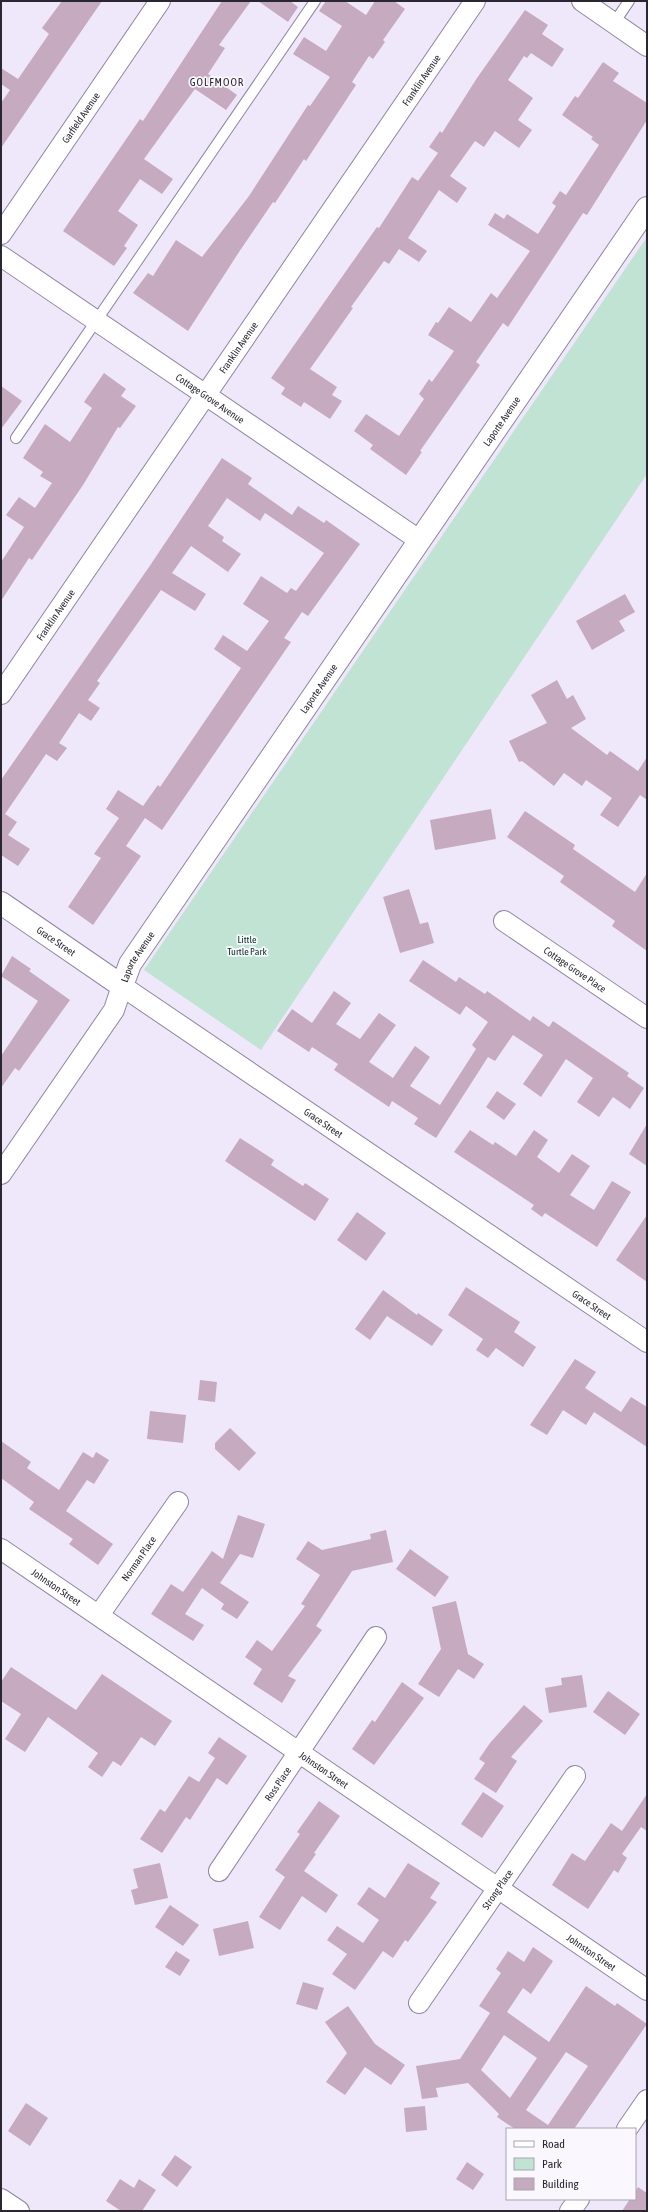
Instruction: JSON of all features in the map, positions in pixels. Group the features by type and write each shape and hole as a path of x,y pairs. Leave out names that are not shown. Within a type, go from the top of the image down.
{"street":[{"name":"Garfield Avenue","path":"1,234 160,1"},
{"name":"Franklin Avenue","path":"1,694 475,1"},
{"path":"582,1 647,46"},
{"name":"Laporte Avenue","path":"1,1174 114,1010 130,964 647,208"},
{"name":"Cottage Grove Avenue","path":"1,256 419,540"},
{"name":"Grace Street","path":"1,903 647,1342"},
{"name":"Cottage Grove Place","path":"504,921 647,1018"},
{"name":"Norman Place","path":"99,1615 178,1502"},
{"name":"Johnston Street","path":"1,1549 647,1990"},
{"name":"Ross Place","path":"219,1871 376,1637"},
{"name":"Strong Place","path":"419,2003 575,1776"},
{"path":"628,2128 647,2100"},
{"path":"1,2199 19,2211"},
{"path":"570,2211 578,2200"}],"lane":[{"path":"16,438 315,1"},
{"path":"614,23 629,1"}],"green space":[{"name":"Little Turtle Park","path":"647,237 647,474 261,1050 144,970"}],"building":[{"path":"62,1 102,1 1,148 1,103 10,90 1,84 1,68 18,79 49,34 42,28"},
{"path":"222,1 251,1 219,45 225,48 208,74 237,95 226,110 195,89 144,159 173,179 162,194 140,179 118,211 138,225 124,246 127,248 114,266 63,231 140,119 143,121"},
{"path":"258,1 290,1 298,7 288,22"},
{"path":"326,1 345,1 366,15 375,1 394,1 405,9 383,40 385,42 373,59 369,56 352,82 356,85 306,161 304,159 275,203 273,202 188,331 133,293 148,273 153,276 176,240 202,257 249,196 308,105 310,106 330,77 293,54 304,37 326,51 342,26 319,11"},
{"path":"525,10 548,25 542,34 564,49 552,67 531,53 527,58 524,56 508,80 533,98 518,120 532,130 519,148 495,131 484,147 475,141 450,176 467,188 457,203 439,190 408,238 427,251 419,262 399,249 389,264 384,261 351,307 353,308 310,369 337,387 332,395 342,401 330,419 304,402 301,407 281,394 285,388 271,378 377,227 379,228 412,177 418,181 438,153 429,147 440,131 442,133 477,78"},
{"path":"603,62 619,73 613,81 647,103 647,120 587,215 583,213 508,327 503,323 476,362 480,365 420,451 422,452 406,475 370,449 373,445 354,431 366,414 399,436 424,399 419,394 429,379 432,382 454,351 428,335 436,322 438,323 449,307 471,322 491,293 497,298 530,251 488,225 495,213 504,219 507,214 538,234 556,206 552,203 560,191 566,195 599,145 591,139 593,137 562,115 575,96 578,98"},
{"path":"104,373 126,389 121,396 136,406 120,428 118,427 83,485 32,560 29,558 1,601 1,562 24,527 6,515 19,497 35,508 52,483 40,476 43,472 23,458 45,424 70,442 92,408 84,402"},
{"path":"1,386 22,401 1,429"},
{"path":"222,458 252,478 248,484 292,515 298,506 324,523 326,520 360,544 308,616 302,612 284,638 291,642 162,830 145,818 126,846 141,856 93,925 68,907 101,858 94,854 119,818 106,809 118,790 143,806 158,785 160,787 241,668 214,649 223,635 247,651 269,621 243,604 261,576 287,593 291,588 296,591 324,553 265,513 260,521 227,498 208,526 224,537 222,541 241,554 228,572 191,546 172,573 206,594 195,611 161,590 97,681 100,683 88,700 100,708 91,721 79,713 59,743 67,748 57,761 46,754 5,814 17,822 8,835 30,849 18,866 1,855 1,780 149,567"},
{"path":"625,594 635,612 619,621 625,631 592,650 576,621"},
{"path":"557,680 567,699 573,695 586,719 571,728 607,755 610,751 638,771 647,757 647,800 640,795 618,827 600,815 612,798 586,780 582,786 564,773 554,786 522,761 519,762 509,741 547,723 531,695"},
{"path":"491,809 496,839 435,850 430,820"},
{"path":"525,811 575,845 573,849 635,892 647,873 647,951 612,926 615,921 560,882 564,876 507,837"},
{"path":"409,889 420,924 428,922 434,943 400,953 383,897"},
{"path":"12,956 31,969 29,971 70,1000 19,1071 15,1068 1,1088 1,1056 38,1001 1,976"},
{"path":"423,960 456,982 459,977 485,994 487,991 530,1021 533,1016 549,1027 553,1021 629,1073 627,1076 644,1088 630,1109 613,1097 599,1117 577,1102 593,1078 566,1059 541,1097 523,1084 543,1055 513,1035 495,1061 488,1057 436,1138 414,1124 418,1118 392,1101 389,1107 334,1070 338,1064 312,1047 309,1052 277,1031 292,1009 312,1023 334,991 351,1003 336,1024 360,1039 379,1013 396,1025 369,1062 393,1078 415,1046 430,1057 410,1086 440,1105 476,1049 472,1045 488,1022 466,1006 460,1015 409,981"},
{"path":"497,1091 516,1104 504,1120 486,1107"},
{"path":"647,1124 647,1166 629,1154"},
{"path":"470,1130 493,1145 495,1142 516,1156 534,1130 548,1140 537,1157 559,1173 572,1154 590,1166 570,1195 594,1210 612,1181 631,1192 597,1247 545,1213 542,1217 531,1209 534,1205 454,1152"},
{"path":"240,1138 274,1160 271,1165 303,1186 305,1183 329,1199 315,1221 225,1161"},
{"path":"357,1212 386,1233 366,1261 337,1240"},
{"path":"647,1215 647,1282 616,1260"},
{"path":"466,1287 520,1322 514,1332 536,1347 523,1367 496,1348 488,1358 476,1350 483,1339 448,1315"},
{"path":"383,1290 417,1315 418,1313 443,1330 432,1346 387,1316 370,1340 355,1329"},
{"path":"575,1359 596,1372 585,1388 621,1412 631,1397 647,1407 647,1447 594,1412 586,1425 563,1410 547,1435 530,1425"},
{"path":"200,1380 217,1382 215,1402 198,1400"},
{"path":"150,1411 186,1415 183,1443 147,1439"},
{"path":"230,1428 256,1453 239,1471 215,1449 215,1443"},
{"path":"1,1441 31,1462 27,1468 59,1490 83,1452 93,1458 96,1452 109,1460 94,1484 87,1480 66,1511 113,1544 98,1565 69,1544 73,1539 29,1509 34,1502 1,1478"},
{"path":"238,1515 265,1524 253,1558 240,1554 220,1583 249,1602 237,1619 221,1609 224,1604 202,1588 185,1614 204,1625 193,1641 151,1614 171,1584 183,1592 212,1551 223,1559"},
{"path":"386,1530 393,1562 352,1571 316,1626 322,1630 288,1676 296,1680 282,1703 253,1684 262,1669 245,1657 257,1640 272,1651 305,1606 301,1604 320,1575 296,1559 308,1541 322,1550 371,1539 370,1534"},
{"path":"410,1549 449,1577 435,1597 396,1569"},
{"path":"456,1601 468,1654 484,1664 474,1679 458,1669 439,1697 418,1684 441,1649 432,1607"},
{"path":"11,1667 76,1710 102,1674 172,1721 155,1746 141,1737 121,1766 113,1761 102,1777 88,1767 98,1753 48,1717 25,1752 5,1739 21,1714 1,1701 1,1682"},
{"path":"582,1675 587,1707 549,1713 545,1688 562,1685 561,1678"},
{"path":"402,1682 424,1698 374,1765 352,1749 372,1720 375,1722"},
{"path":"608,1691 640,1714 625,1735 593,1712"},
{"path":"524,1705 543,1721 511,1757 517,1761 496,1793 474,1779 485,1763 479,1759 490,1743"},
{"path":"219,1737 247,1756 227,1785 217,1778 190,1820 186,1817 162,1853 140,1839 160,1809 165,1812 189,1776 199,1782 215,1758 208,1753"},
{"path":"483,1792 504,1806 482,1838 461,1824"},
{"path":"647,1794 647,1831 641,1827 622,1854 627,1858 618,1873 614,1870 588,1909 552,1885 572,1853 585,1861 611,1823 622,1831"},
{"path":"319,1801 340,1816 314,1853 316,1854 304,1871 338,1895 326,1913 302,1896 280,1930 259,1917 285,1877 275,1870 300,1834 297,1832"},
{"path":"160,1863 168,1898 135,1905 131,1890 138,1888 133,1869"},
{"path":"408,1863 440,1883 430,1898 437,1902 408,1942 405,1940 393,1958 383,1951 355,1990 332,1974 347,1954 327,1940 337,1926 363,1943 379,1920 357,1904 369,1887 385,1898"},
{"path":"170,1905 199,1925 183,1946 155,1927"},
{"path":"248,1921 254,1948 219,1956 213,1929"},
{"path":"533,1947 553,1961 531,1994 523,1988 507,2012 549,2042 586,1986 615,2006 617,2003 647,2024 575,2128 514,2128 497,2117 499,2114 468,2083 436,2088 438,2097 422,2099 416,2066 460,2059 490,2013 479,2006 501,1973 496,1969 508,1951 524,1962","holes":["504,2035 537,2058 510,2098 481,2070","566,2052 588,2066 548,2125 526,2110"]},
{"path":"176,1951 190,1960 180,1976 165,1967"},
{"path":"303,1982 324,1988 317,2010 296,2004"},
{"path":"348,2006 375,2044 405,2065 391,2085 365,2067 345,2095 326,2082 347,2053 325,2022"},
{"path":"26,2103 48,2118 30,2146 8,2131"},
{"path":"425,2106 427,2130 406,2132 404,2108"},
{"path":"175,2155 192,2167 177,2187 161,2175"},
{"path":"467,2162 484,2174 473,2190 456,2179"},
{"path":"120,2179 134,2188 139,2179 156,2190 142,2211 121,2211 106,2201"},
{"path":"638,2187 647,2193 647,2211 622,2211 629,2200 636,2200 636,2190"}],"district":[{"name":"GOLFMOOR","path":"217,82"}]}
